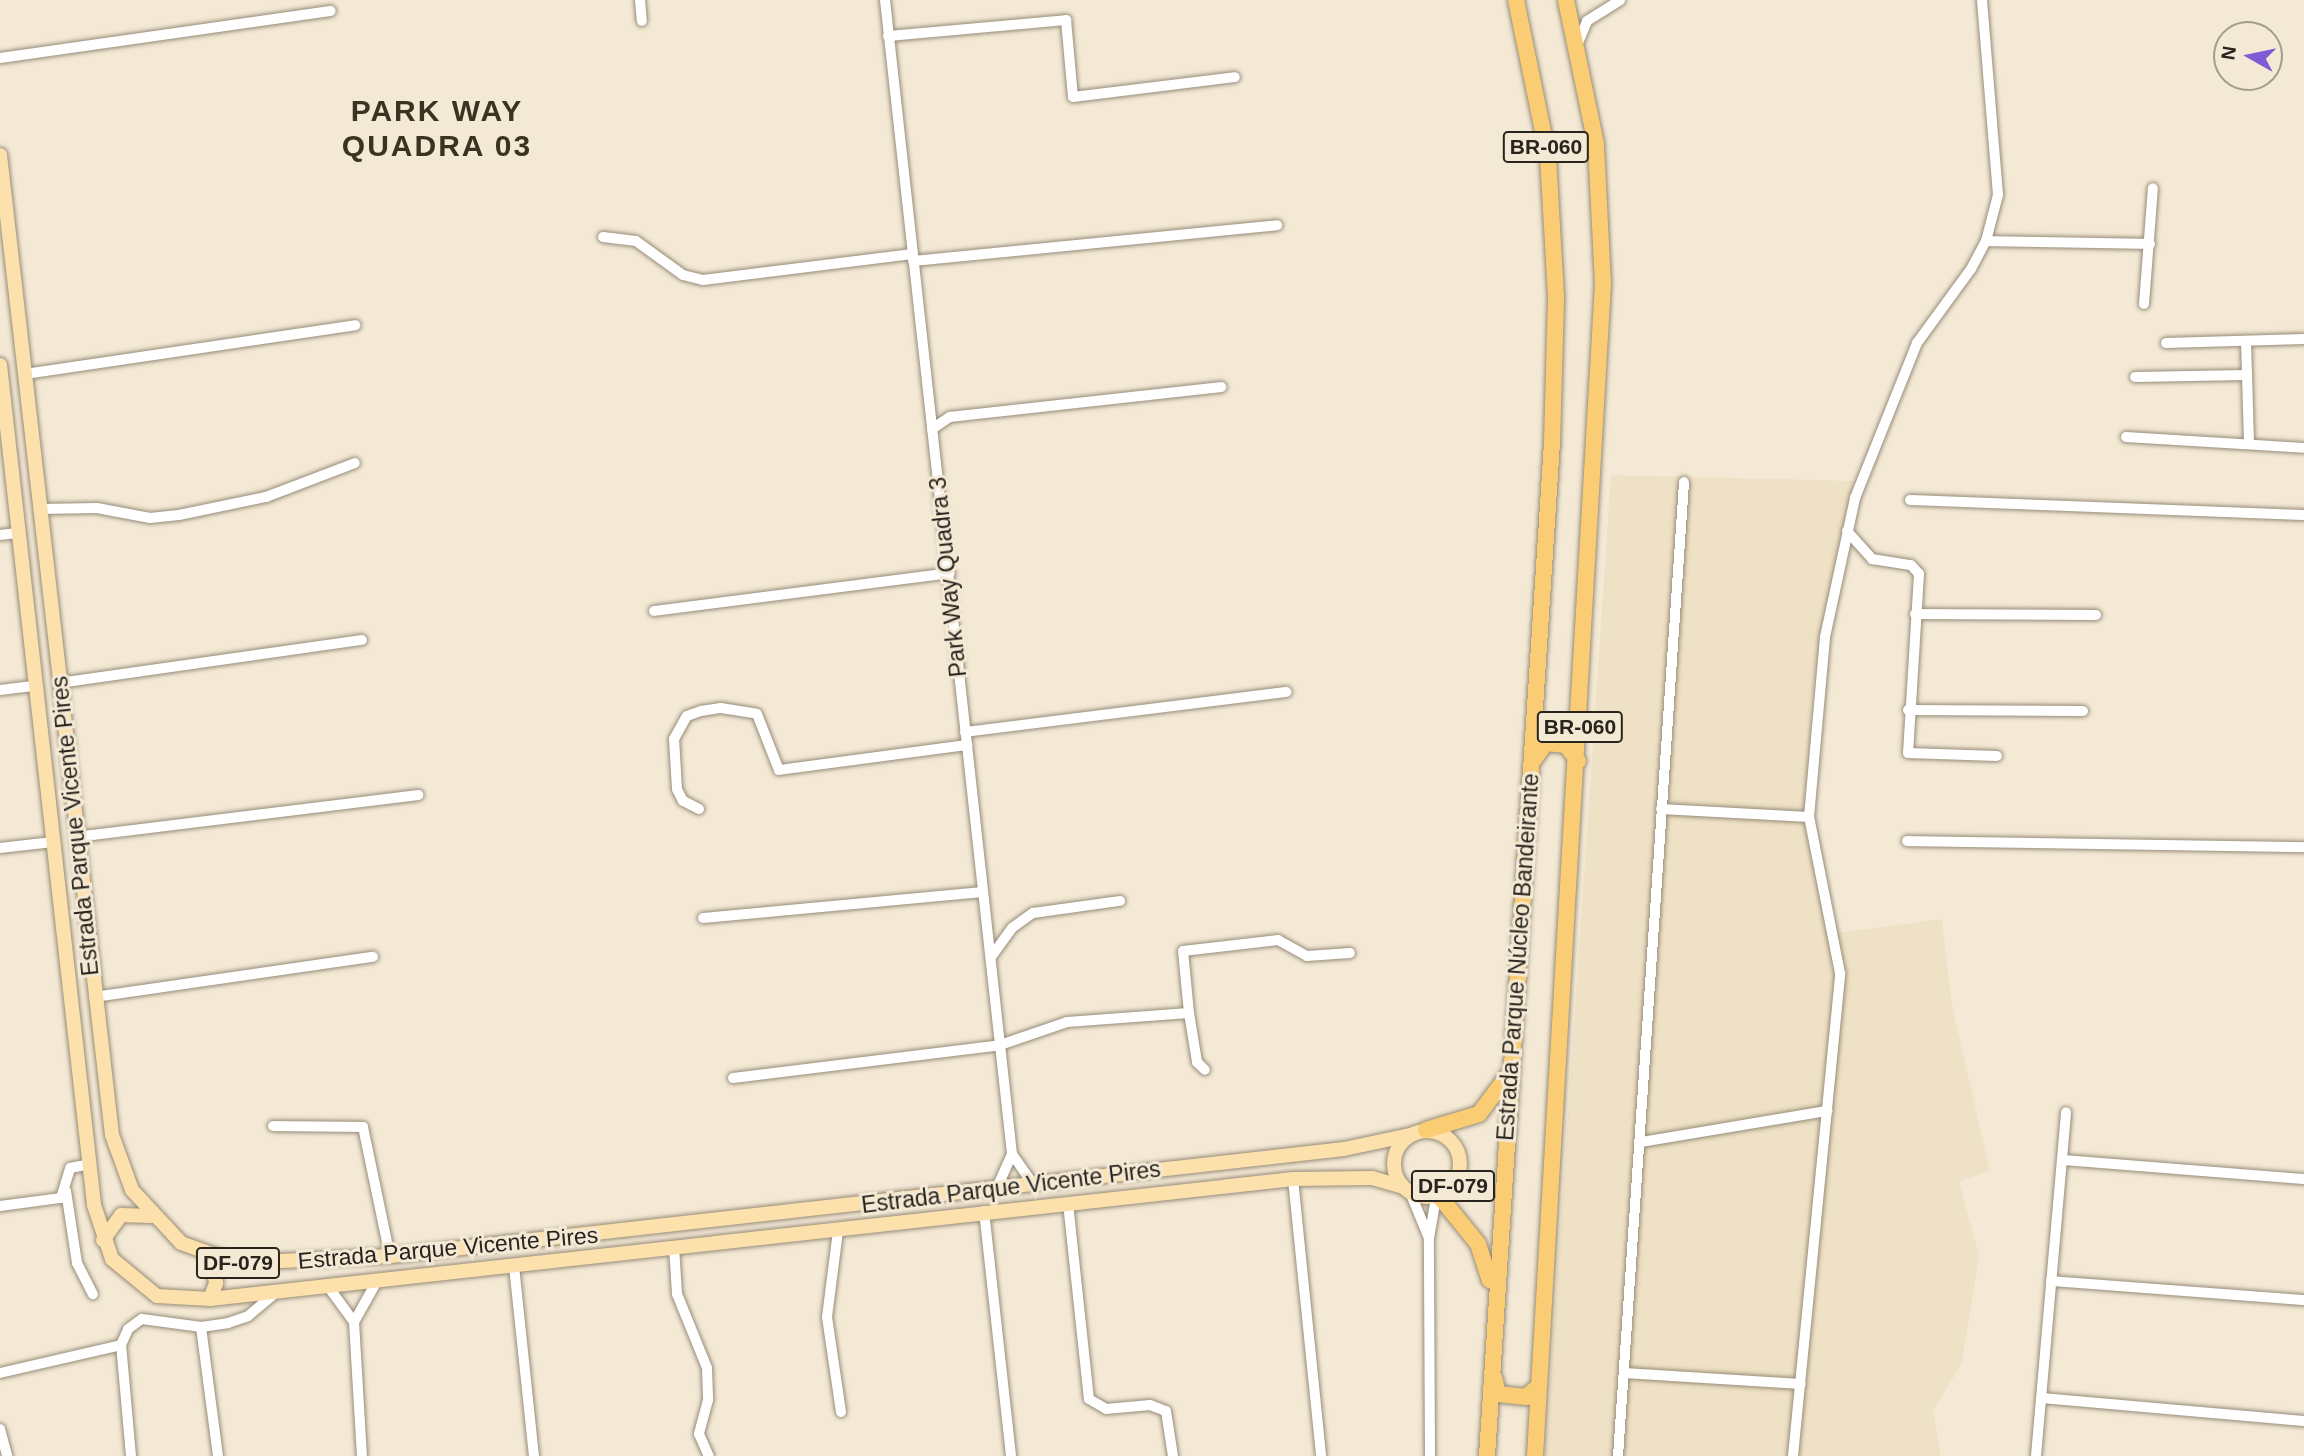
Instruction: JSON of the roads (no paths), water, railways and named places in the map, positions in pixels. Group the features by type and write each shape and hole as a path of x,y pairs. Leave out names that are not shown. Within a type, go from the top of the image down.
{"highway":[{"name":"Estrada Parque Núcleo Bandeirante","path":"1487,1456 1494,1297 1512,1069 1531,764 1556,296 1548,156 1516,0"},
{"name":"Estrada Parque Núcleo Bandeirante","path":"1535,1456 1578,761 1603,284 1595,144 1566,0"},
{"path":"1531,764 1546,743 1566,746 1578,761"},
{"path":"1426,1130 1479,1114 1512,1069"},
{"path":"1438,1197 1478,1244 1494,1297"},
{"path":"1492,1367 1498,1394 1526,1397 1539,1386"}],"main road":[{"name":"Estrada Parque Vicente Pires","path":"0,155 94,997 116,1154 132,1190 151,1216 181,1242 212,1257 267,1264 390,1256 1344,1150 1426,1130"},
{"name":"Estrada Parque Vicente Pires","path":"0,365 53,842 91,1164 103,1240 125,1273 157,1296 209,1299 838,1231 984,1211 1293,1179 1372,1178 1406,1190 1438,1197"},
{"name":"DF-079","path":"1426,1130 1449,1140 1458,1155 1457,1178 1438,1197"},
{"name":"DF-079","path":"1406,1190 1394,1172 1394,1155 1410,1135"},
{"path":"103,1240 121,1214 151,1216"},
{"path":"717,1221 713,1231 722,1244"},
{"path":"209,1299 216,1283 212,1257"}],"street":[{"path":"640,0 642,21"},
{"name":"Park Way Quadra 3","path":"885,0 1012,1154 1005,1179 995,1190"},
{"path":"1577,45 1587,22 1620,0"},
{"path":"1793,1456 1840,973 1809,817 1825,637 1847,531 1917,343 1986,241 1998,195 1998,160 1982,0"},
{"path":"0,58 331,10"},
{"path":"888,36 1066,20 1073,97 1235,77"},
{"path":"2144,304 2153,188"},
{"path":"603,237 636,241 682,275 703,280 913,257 1277,225"},
{"path":"1986,241 2150,244"},
{"path":"26,374 355,325"},
{"path":"2166,343 2304,339"},
{"path":"2246,341 2249,444"},
{"path":"2135,377 2245,375"},
{"path":"932,429 950,417 1221,387"},
{"path":"930,409 950,417"},
{"path":"2126,438 2304,448"},
{"path":"41,509 97,508 150,518 178,515 266,497 355,463"},
{"path":"1618,1456 1684,482"},
{"path":"1910,500 2304,515"},
{"path":"1847,531 1872,559 1911,565 1919,574 1908,710 1908,753 1997,756"},
{"path":"0,534 17,533"},
{"path":"653,611 950,573"},
{"path":"1915,614 2096,615"},
{"path":"59,683 362,640"},
{"path":"0,690 35,687"},
{"path":"965,732 1287,692"},
{"path":"1908,710 2082,710"},
{"path":"699,810 683,801 677,789 674,739 687,716 701,711 757,714 779,770 967,745"},
{"path":"76,837 418,795"},
{"path":"1661,809 1809,817"},
{"path":"1907,841 2304,847"},
{"path":"0,848 53,842"},
{"path":"703,919 983,892"},
{"path":"991,957 1012,928 1033,913 1120,901"},
{"path":"1205,1070 1197,1062 1183,950 1278,940 1307,956 1350,953"},
{"path":"94,997 373,957"},
{"path":"733,1078 1000,1045 1067,1022 1189,1013"},
{"path":"1641,1142 1827,1111"},
{"path":"2036,1456 2066,1112"},
{"path":"273,1126 363,1127 390,1256"},
{"name":"Park Way Quadra 3","path":"1012,1154 1033,1184"},
{"path":"2062,1160 2304,1179"},
{"path":"91,1164 70,1168 66,1191 77,1263 93,1294"},
{"path":"1293,1179 1321,1456"},
{"path":"1406,1190 1429,1238"},
{"path":"0,1206 56,1200 66,1191"},
{"path":"1430,1456 1429,1238 1438,1197"},
{"path":"1068,1203 1089,1399 1106,1409 1150,1405 1166,1411 1173,1456"},
{"path":"984,1211 1011,1456"},
{"path":"838,1231 827,1309 841,1412"},
{"path":"674,1247 677,1294 707,1368 708,1399 699,1434 709,1456"},
{"path":"514,1266 534,1456"},
{"path":"354,1322 377,1281"},
{"path":"2052,1281 2304,1300"},
{"path":"327,1285 354,1322 366,1450 362,1456"},
{"path":"131,1456 121,1345 128,1329 142,1319 201,1327 248,1316 278,1291"},
{"path":"201,1327 218,1456"},
{"path":"0,1373 121,1345"},
{"path":"1624,1373 1801,1384"},
{"path":"2041,1398 2304,1421"},
{"path":"0,1429 7,1456"}],"district":[{"name":"PARK WAY QUADRA 03","path":"437,128"}]}
